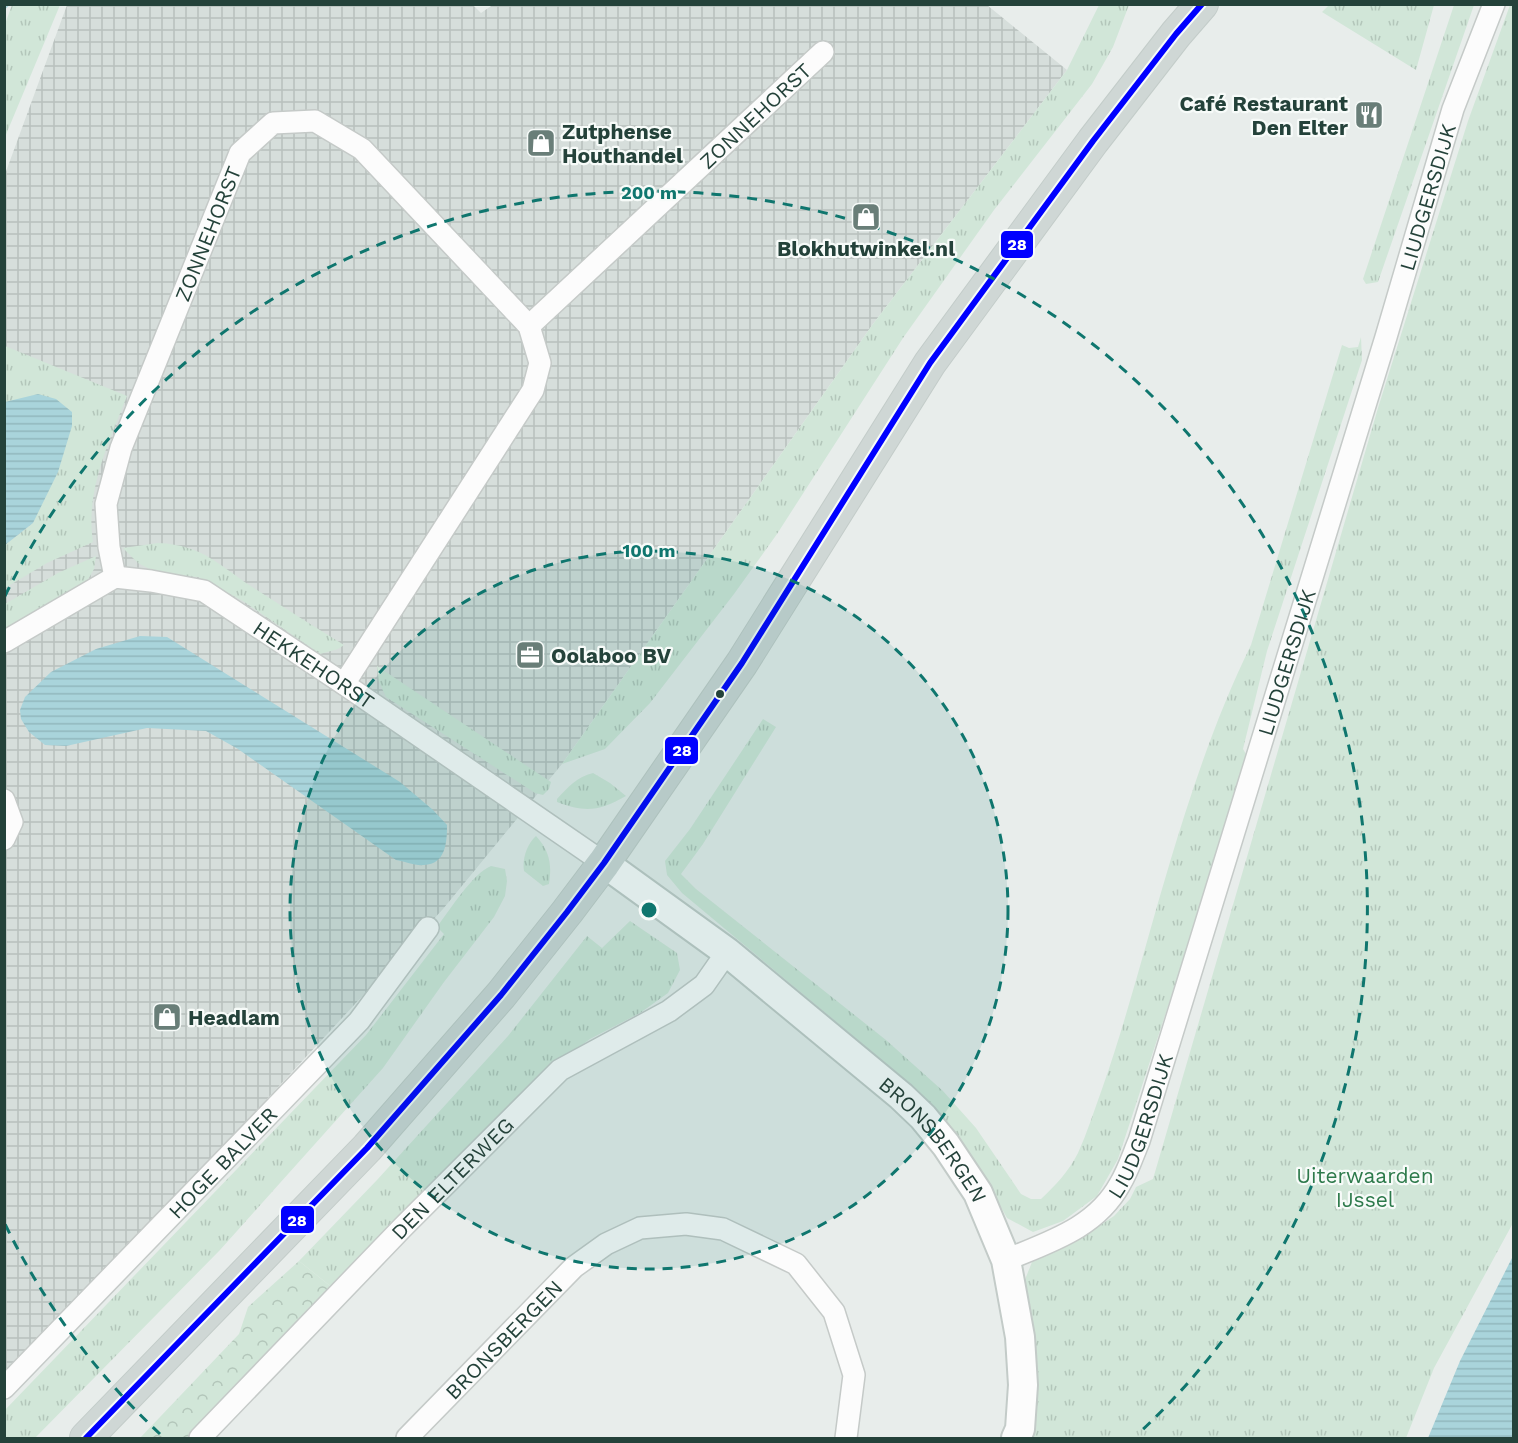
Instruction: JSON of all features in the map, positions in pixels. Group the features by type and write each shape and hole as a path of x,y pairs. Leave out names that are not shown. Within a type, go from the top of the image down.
{"main road":[{"path":"86,1438 368,1148 501,995 604,863 742,663 930,363 1093,141 1202,4"}],"street":[{"name":"LIUDGERSDIJK","path":"1006,1260 1067,1234 1089,1221 1107,1203 1120,1185 1139,1141 1380,360 1453,109 1494,4"},
{"name":"ZONNEHORST","path":"529,326 823,52"},
{"name":"ZONNEHORST","path":"115,577 109,547 106,504 121,448 240,153 273,123 315,121 362,149 529,326 540,363 533,390 344,684"},
{"name":"HEKKEHORST","path":"115,577 204,591 344,684 604,863"},
{"path":"4,642 115,577"},
{"path":"4,800 12,822 4,840"},
{"name":"BRONSBERGEN","path":"604,863 727,952 901,1096 923,1117 946,1145 978,1193 1006,1260 1020,1337 1023,1385 1020,1429 1016,1438"},
{"name":"HOGE BALVER","path":"4,1388 359,1021 428,928"},
{"name":"DEN ELTERWEG","path":"200,1438 395,1236 560,1070 669,1011 704,985 727,952"},
{"name":"BRONSBERGEN","path":"407,1438 574,1266 606,1244 640,1228 686,1224 723,1229 796,1264 834,1312 854,1375 846,1438"}],"shaded area":[{"path":"472,4 481,13 494,4 987,5 1067,70 873,324 562,764 443,909 5,1382 4,177 67,5"}],"green space":[{"path":"12,5 60,5 5,137 5,24"},
{"path":"1099,5 1129,5 1113,47 1092,84 994,210 903,338 777,534 650,703 605,749 562,764 873,324 1067,70"},
{"path":"1329,5 1434,5 1416,70 1322,12"},
{"path":"1454,5 1474,5 1378,282 1366,284 1363,279"},
{"name":"Uiterwaarden IJssel","path":"1510,5 1513,5 1513,1223 1434,1368 1406,1438 1028,1438 1034,1355 1031,1317 1024,1282 1032,1262 1039,1254 1082,1237 1114,1216 1130,1199 1136,1187 1153,1179 1378,408 1468,121"},
{"path":"1361,337 1362,360 1267,651 1243,749 1249,759 1118,1159 1097,1196 1063,1221 1033,1232 1007,1218 987,1182 922,1097 865,1046 682,893 667,875 665,861 690,829 763,719 776,727 703,844 681,874 696,889 886,1040 943,1091 976,1128 1021,1194 1031,1199 1041,1199 1070,1166 1087,1130 1120,1033 1196,779 1227,698 1251,645 1342,345 1349,348 1358,347"},
{"path":"5,346 127,396 106,449 95,486 91,523 93,542 47,563 5,588 5,545 33,523 5,402"},
{"path":"158,543 188,548 211,559 344,645 320,654 243,601 198,577 161,575 138,563 123,548"},
{"path":"96,556 94,569 86,583 5,628 5,604 58,573"},
{"path":"377,666 551,782 549,789 543,795 535,793 386,697 379,682"},
{"path":"593,773 626,796 608,805 592,809 576,808 557,802 557,799 573,783"},
{"path":"536,836 547,853 550,864 549,884 543,886 524,871 526,852"},
{"path":"491,866 505,869 507,881 505,896 494,917 383,1068 220,1250 35,1438 5,1438 4,1411 366,1035 444,934 437,927 469,884"},
{"path":"630,921 677,953 680,970 668,993 640,1013 590,1039 552,1067 334,1289 299,1261 377,1180 508,1036 587,936 602,948"},
{"path":"299,1261 334,1289 188,1438 140,1438 239,1334 248,1307"}],"water":[{"path":"38,394 56,399 72,412 72,426 58,472 33,523 5,545 5,402"},
{"path":"140,636 167,637 400,782 447,825 446,845 441,856 437,861 424,865 396,860 238,749 206,731 147,728 66,746 45,745 29,732 21,719 20,710 25,697 51,672 96,649"},
{"path":"1513,1256 1513,1438 1428,1438 1460,1361"}],"transit line":[{"name":"28","path":"86,1438 367,1148 501,995 567,912 604,863 742,663 930,363 1093,141 1202,4"}],"place":[{"name":"Café Restaurant Den Elter","path":"1369,115"},
{"name":"Zutphense Houthandel","path":"541,143"},
{"name":"Blokhutwinkel.nl","path":"866,217"},
{"name":"Oolaboo BV","path":"530,655"},
{"name":"Headlam","path":"167,1017"}]}
